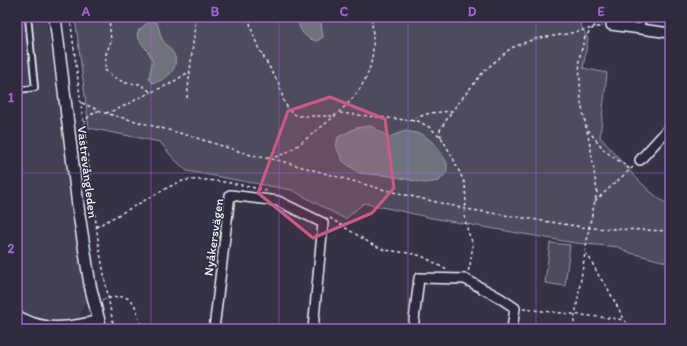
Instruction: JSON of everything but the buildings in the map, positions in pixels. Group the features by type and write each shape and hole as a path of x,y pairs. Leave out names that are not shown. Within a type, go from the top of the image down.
{"street":[{"name":"Västrevångleden","path":"56,17 79,214 88,272 100,325"},
{"path":"611,25 670,33"},
{"path":"640,160 670,127"},
{"name":"Nyåkersvägen","path":"214,329 230,195 276,197"},
{"path":"276,197 323,223 313,329"},
{"path":"413,329 419,278 465,279 500,298 515,308 512,329"},
{"path":"17,317 46,327 100,325"}],"lane":[{"path":"17,90 35,88 28,17"},
{"path":"641,29 643,17"}],"path":[{"path":"70,17 82,103 96,227 114,329"},
{"path":"109,17 111,41 106,54 105,70 112,76 125,83 140,84 151,92"},
{"path":"187,98 196,17"},
{"path":"250,17 251,28 258,47 279,84 284,102 290,111 300,116 336,116"},
{"path":"267,158 278,157 288,152 336,116 360,90 370,69 374,50 371,17"},
{"path":"573,329 589,228 597,192 591,150 581,102 579,59 585,37 601,17"},
{"path":"441,137 440,130 452,111 484,71 511,48 534,39 611,25"},
{"path":"105,113 170,84 190,71"},
{"path":"82,103 98,111 187,135 251,155 281,161 385,190 466,209 589,228 670,231"},
{"path":"84,126 86,120 91,114 98,111"},
{"path":"406,120 430,113 452,111"},
{"path":"340,112 418,121 429,127 441,137 465,184 466,209 464,215 468,232 473,244 470,265 465,279"},
{"path":"587,129 605,151 630,169"},
{"path":"595,201 640,160"},
{"path":"96,227 184,180 197,179 230,183 276,197"},
{"path":"329,218 373,245 385,250 422,256 452,272"},
{"path":"586,253 600,278 606,285 625,321 633,329"},
{"path":"94,302 122,296 128,297 137,309 141,329"},
{"path":"515,308 625,321"}],"highlighted area":[{"path":"330,97 385,119 394,188 372,213 313,238 258,193 288,111"}],"shaded area":[{"path":"17,17 46,17 87,300 80,313 84,329 17,329"},
{"path":"75,17 577,18 588,39 583,68 607,73 600,137 624,165 651,192 670,206 670,263 627,252 619,247 575,243 432,218 364,203 345,219 292,190 187,171 173,158 160,142 89,128"},
{"path":"550,243 570,245 565,286 545,283"}],"water":[{"path":"298,17 320,17 323,37 317,41 306,36 299,26"},
{"path":"150,21 155,21 157,23 162,39 175,57 175,67 173,71 162,80 153,83 149,79 152,62 151,57 137,35 139,30"},
{"path":"371,126 389,137 405,131 422,134 436,145 447,163 447,172 439,181 425,183 391,176 359,173 343,161 336,147 338,137 356,128"}]}
